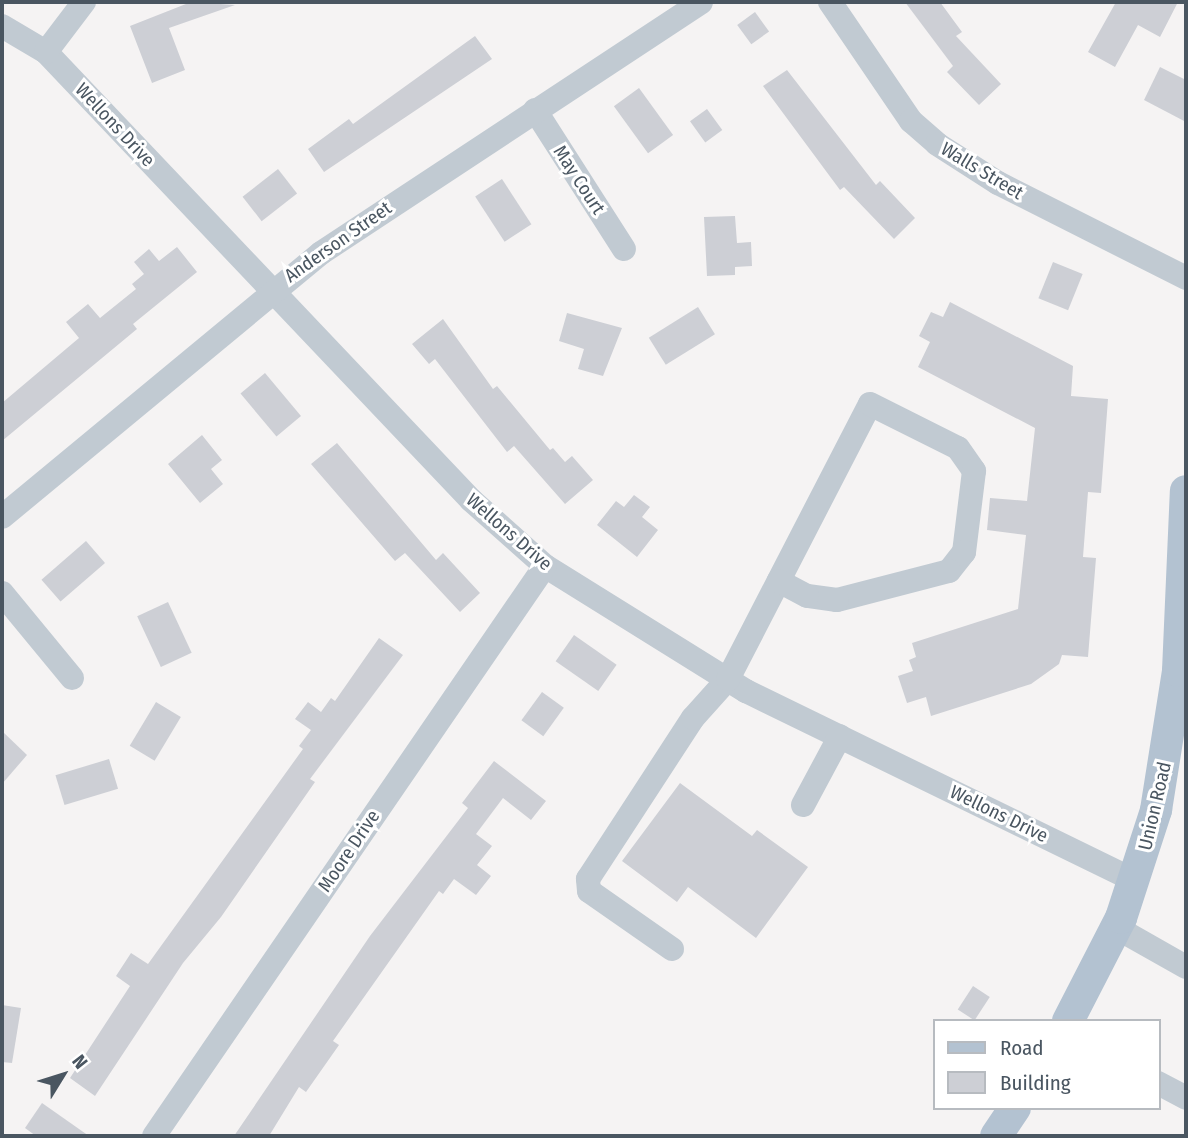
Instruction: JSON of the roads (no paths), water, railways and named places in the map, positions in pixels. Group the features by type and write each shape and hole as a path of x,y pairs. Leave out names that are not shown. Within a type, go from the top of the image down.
{"main road":[{"name":"Union Road","path":"1069,1019 1117,928 1136,881 1156,810 1178,671 1186,491"},
{"path":"996,1136 1014,1110"}],"street":[{"path":"46,52 84,2"},
{"name":"Anderson Street","path":"2,517 270,290 446,166 701,2"},
{"name":"Walls Street","path":"830,2 911,121 937,144 998,183 1186,278"},
{"name":"Wellons Drive","path":"2,26 46,52 471,500 545,566 728,679 1136,881"},
{"name":"May Court","path":"535,110 624,249"},
{"path":"672,949 589,891 588,879 693,718 728,679 870,404 958,448 974,471 964,552 949,571 837,600 807,596 779,581"},
{"name":"Moore Drive","path":"154,1136 545,566"},
{"path":"2,593 72,678"},
{"path":"803,805 840,736"},
{"path":"1117,928 1186,967"},
{"path":"1160,1084 1186,1098"}]}
